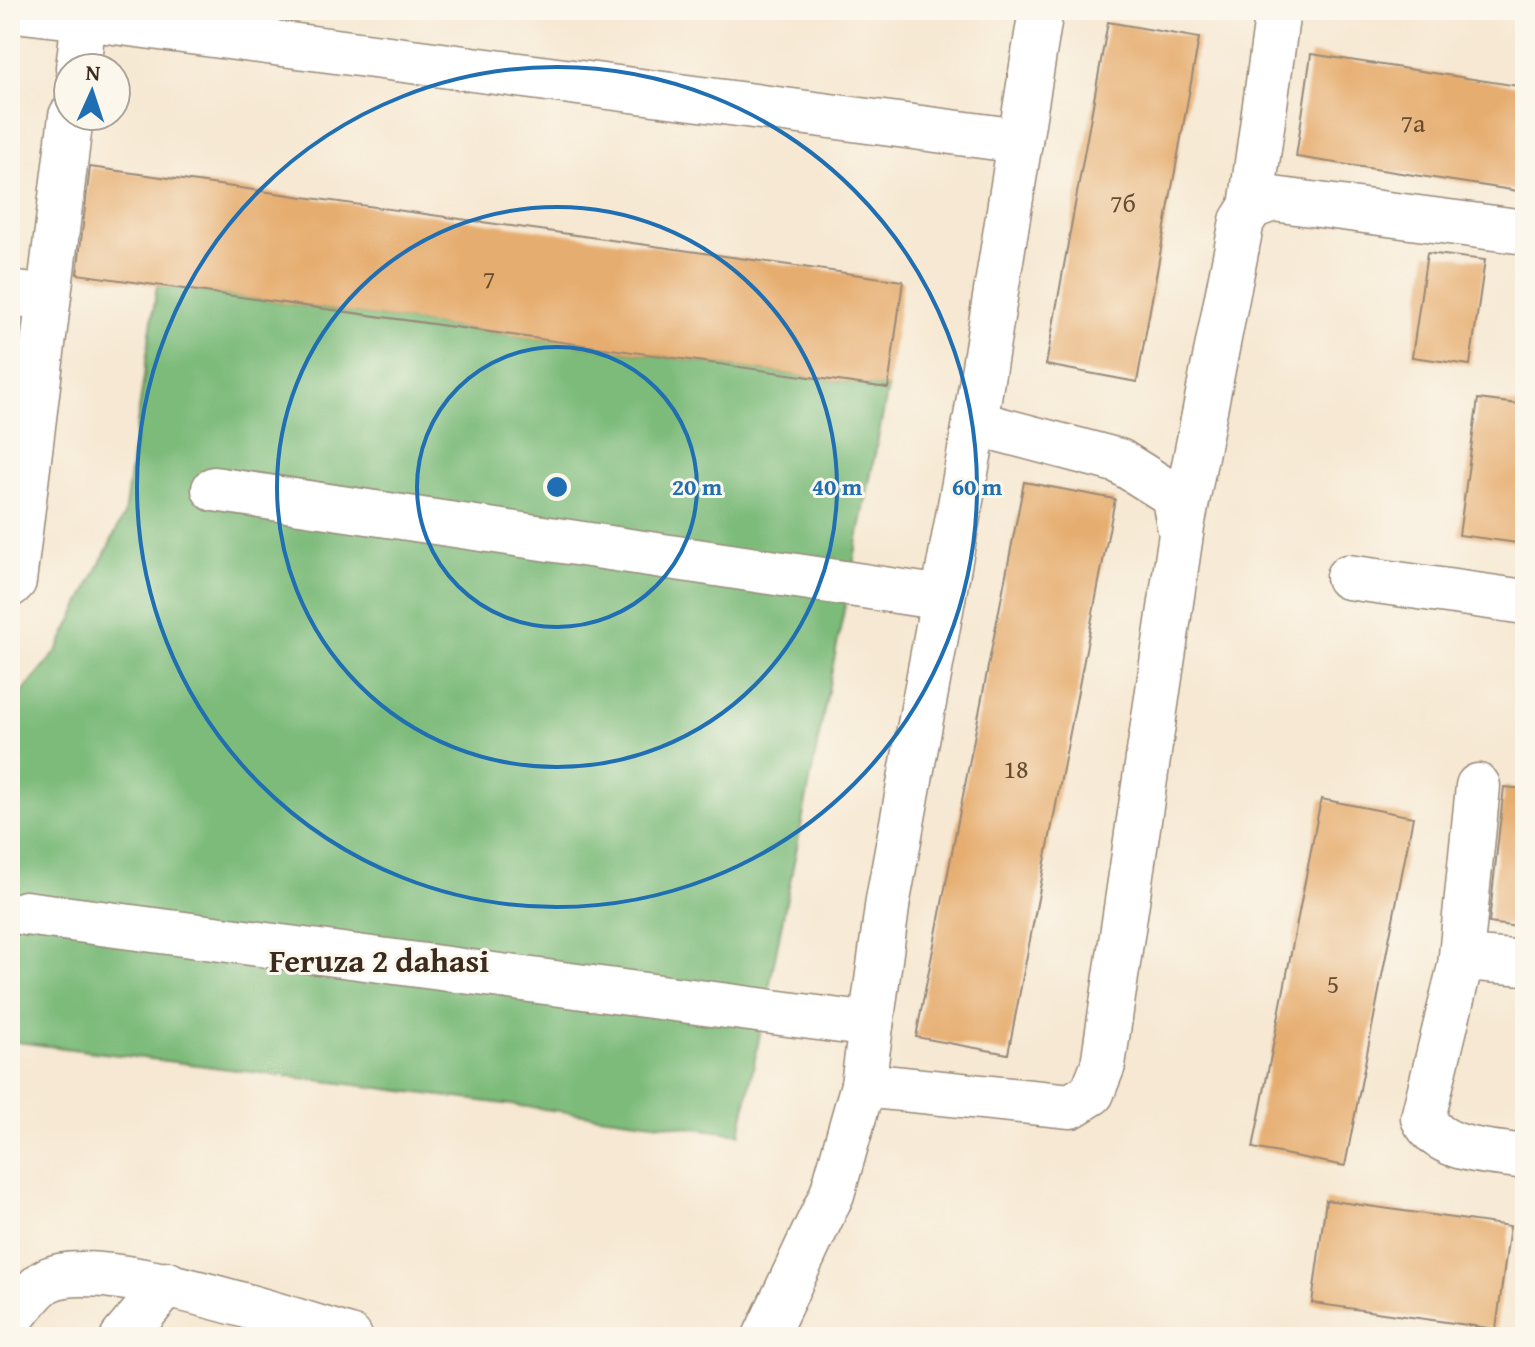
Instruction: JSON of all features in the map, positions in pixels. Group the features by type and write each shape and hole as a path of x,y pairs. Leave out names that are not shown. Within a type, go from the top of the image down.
{"lane":[{"path":"14,10 85,14 1020,141"},
{"path":"765,1337 832,1194 863,1085 888,900 975,423 1041,10"},
{"path":"863,1085 1071,1106 1092,1093 1103,1065 1181,534 1242,221 1251,207 1278,10"},
{"path":"80,52 85,14"},
{"path":"11,582 29,296 67,132"},
{"path":"1251,207 1273,199 1525,232"},
{"path":"975,423 1119,461 1173,495 1181,534"},
{"path":"214,489 943,598"},
{"path":"1348,577 1525,602"},
{"path":"1478,786 1460,966 1423,1118 1430,1131 1447,1143 1525,1157"},
{"path":"25,913 871,1025"},
{"path":"1460,966 1476,959 1525,963"},
{"path":"10,1319 45,1281 67,1273 168,1284 350,1337"},
{"path":"123,1337 168,1284"}],"green space":[{"path":"157,285 888,388 740,1134 10,1041 10,707 57,651 124,515"}],"building":[{"path":"1108,22 1199,38 1137,382 1046,365"},
{"path":"1311,54 1525,87 1525,192 1296,157"},
{"path":"90,167 903,281 888,388 77,274"},
{"path":"1427,253 1485,260 1470,365 1412,357"},
{"path":"1478,399 1525,405 1525,544 1459,535"},
{"path":"1024,482 1115,499 1008,1054 916,1037"},
{"path":"1504,787 1525,789 1525,928 1489,923"},
{"path":"1321,799 1413,817 1345,1166 1253,1148"},
{"path":"1326,1200 1510,1226 1496,1329 1312,1303"}],"district":[{"name":"Feruza 2 dahasi","path":"379,960"}]}
